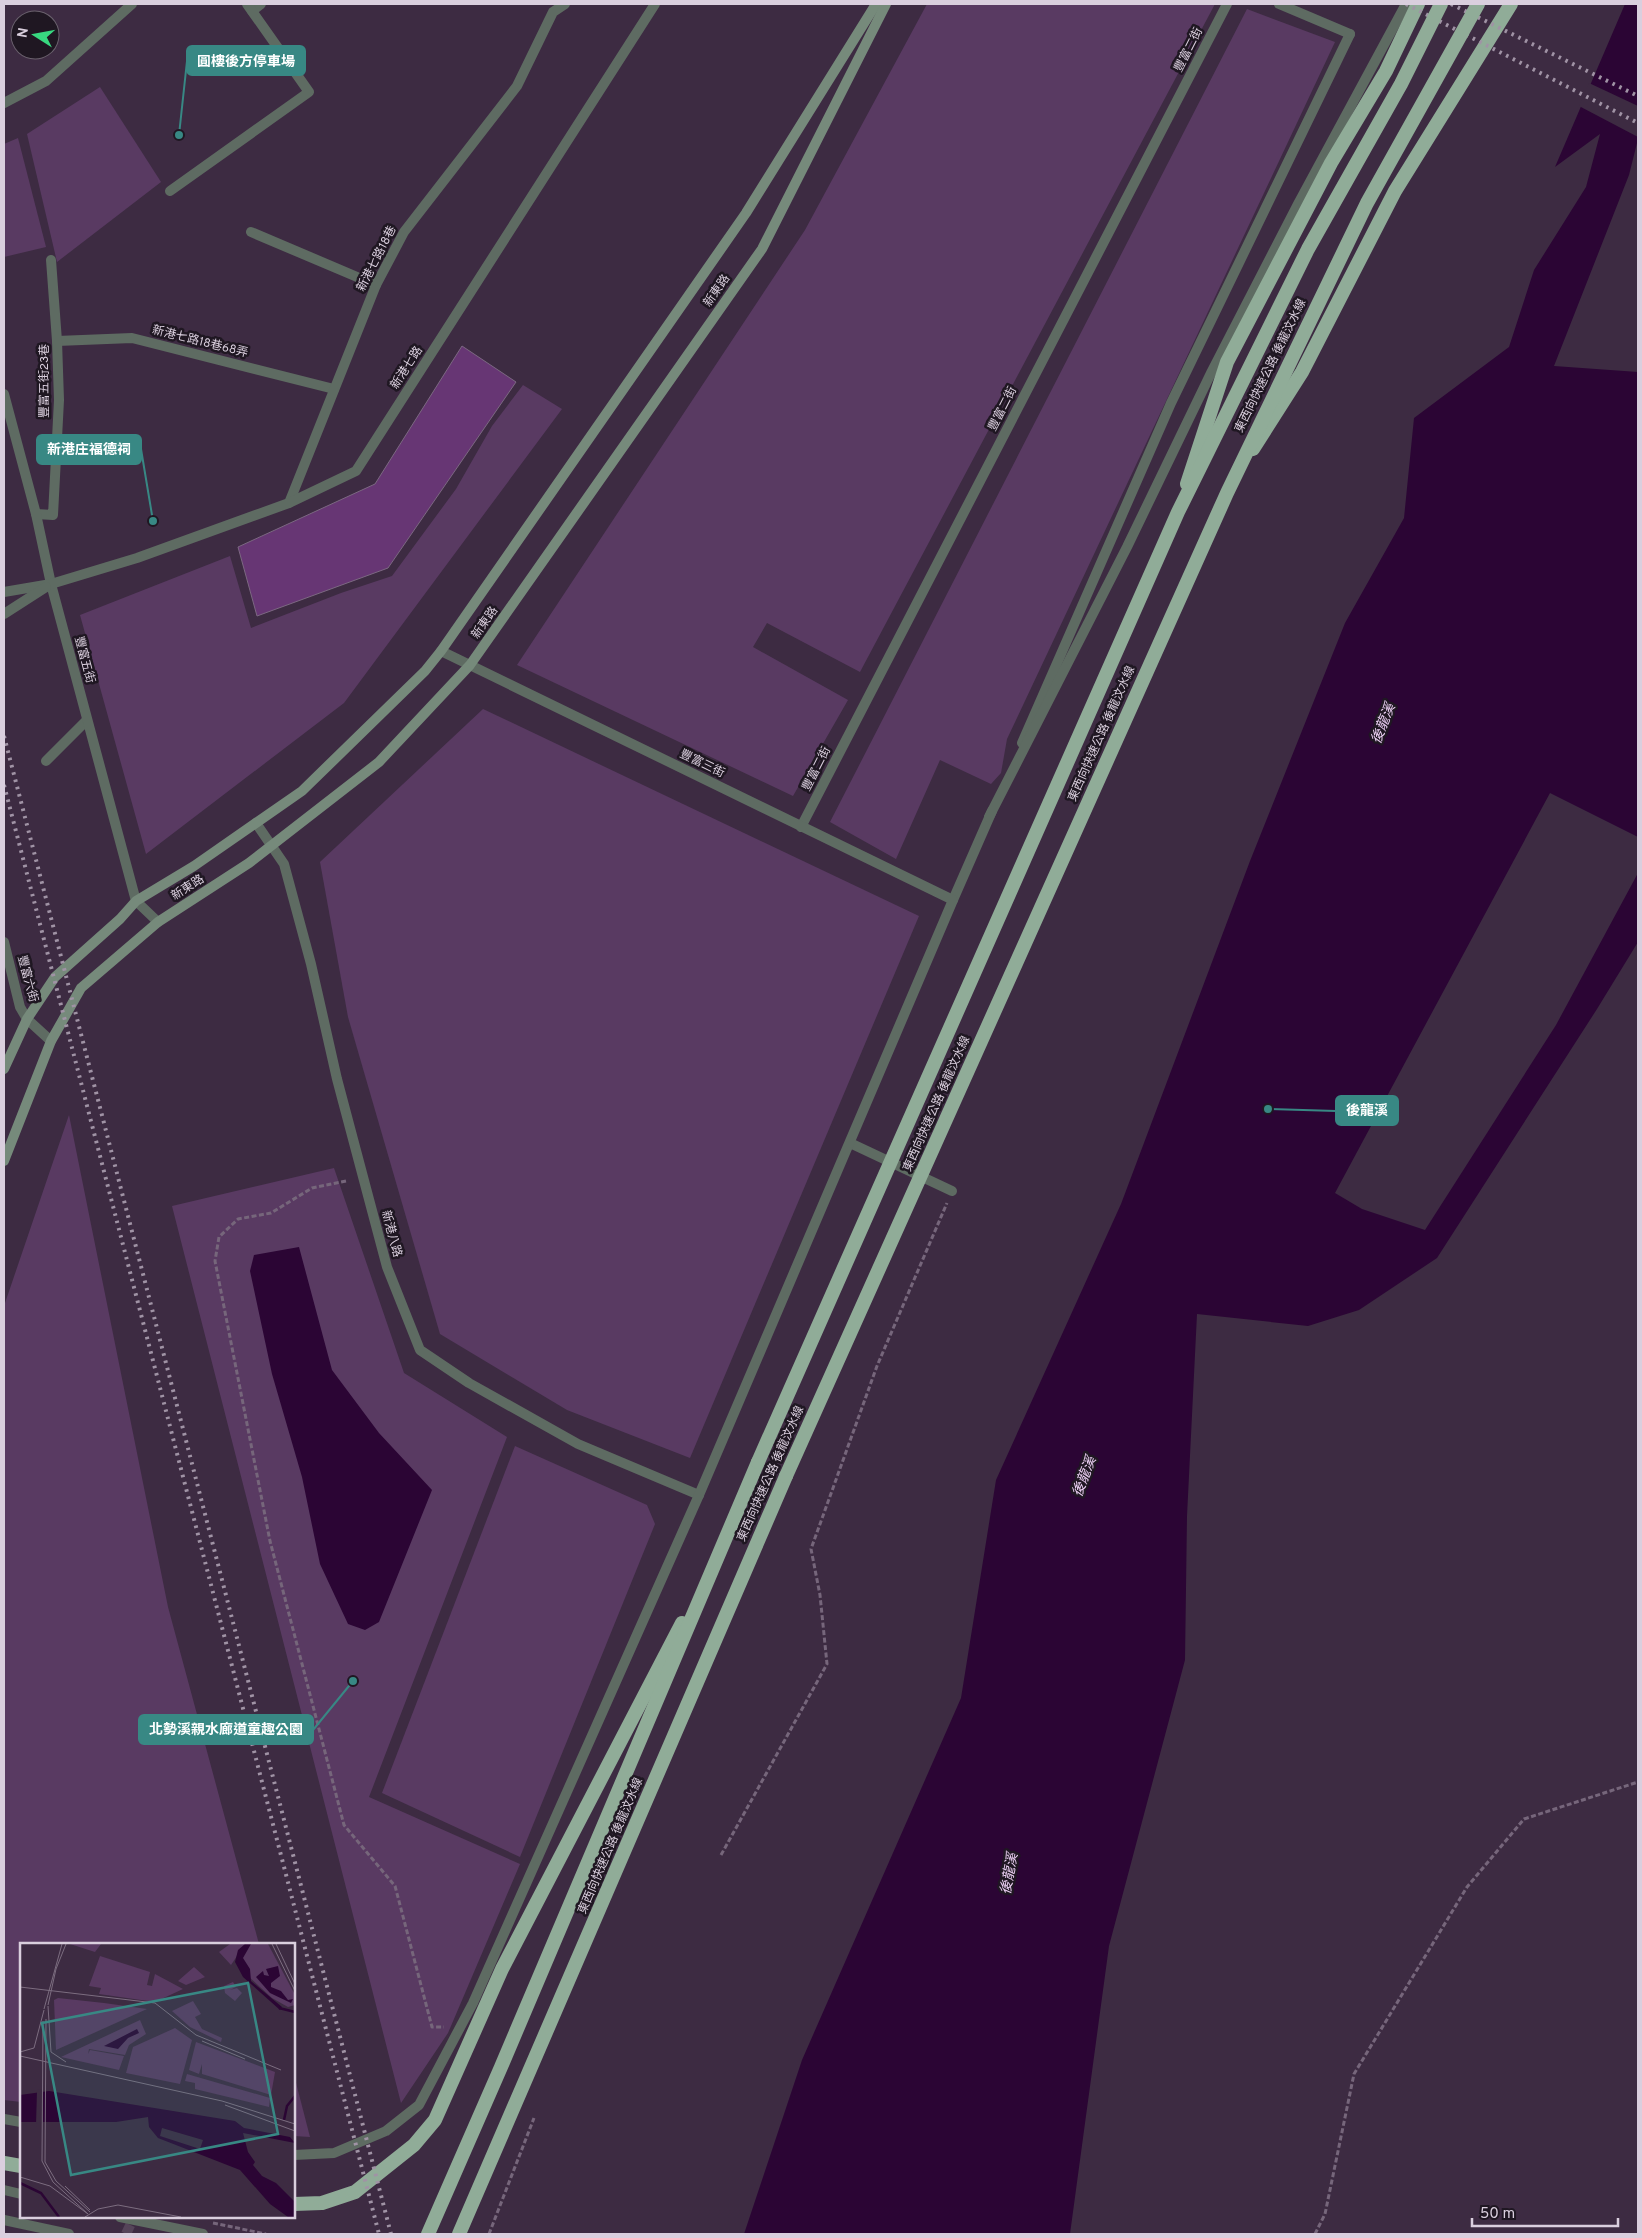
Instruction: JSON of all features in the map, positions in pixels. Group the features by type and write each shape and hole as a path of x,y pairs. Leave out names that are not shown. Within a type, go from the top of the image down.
{"highway":[{"path":"1178,512 1227,362 1331,163 1386,71 1418,4"},
{"name":"東西向快速公路 後龍汶水線","path":"428,2234 758,1462 1178,512 1308,249 1401,84 1442,4"},
{"name":"東西向快速公路 後龍汶水線","path":"459,2234 786,1476 1226,492 1367,203 1478,4"},
{"path":"1226,492 1302,372 1395,191 1512,4"},
{"path":"295,2204 322,2203 355,2192 414,2144 435,2120 502,1969 732,1526"},
{"path":"4,2163 20,2166"}],"main road":[{"name":"新東路","path":"4,1069 27,1019 55,977 120,919 136,901 194,866 302,791 425,671 441,651 746,213 876,4"},
{"name":"新東路","path":"4,1161 51,1041 81,988 158,922 272,846 379,762 470,665 762,250 886,4"}],"street":[{"path":"4,103 46,81 132,4"},
{"path":"170,191 309,92 250,7 261,4"},
{"name":"新港七路18巷","path":"289,504 376,285 404,232 517,86 553,12 565,4"},
{"name":"新港七路","path":"4,592 51,584 137,558 289,504 356,472 655,4"},
{"name":"豐富二街","path":"801,826 1227,4"},
{"path":"295,2156 334,2153 386,2131 418,2105 473,2003 699,1495 953,900 1172,403 1350,34 1279,4"},
{"path":"990,817 1123,555 1212,371 1298,204 1406,4"},
{"path":"251,232 376,285"},
{"name":"豐富五街23巷","path":"36,514 53,515 59,400 58,341 51,260"},
{"name":"新港七路18巷68弄","path":"58,341 132,338 334,389"},
{"name":"豐富五街","path":"4,394 36,514 51,584 136,901"},
{"name":"新港七路","path":"4,614 51,584"},
{"name":"豐富三街","path":"441,651 953,900"},
{"path":"46,761 87,720"},
{"name":"新港八路","path":"256,823 284,864 311,964 337,1078 387,1267 420,1350 469,1383 578,1444 699,1495"},
{"path":"136,901 158,922"},
{"name":"豐富六街","path":"4,942 20,1007 27,1019 51,1041"},
{"path":"850,1143 952,1191"},
{"path":"4,2120 20,2122"},
{"path":"4,2190 20,2194"},
{"path":"125,2218 203,2234"},
{"path":"4,2220 69,2234"}],"path":[{"path":"346,1182 312,1188 271,1213 238,1219 218,1237 215,1261 270,1541 344,1824 395,1886 432,2027 446,2027"},
{"path":"721,1855 827,1664 820,1595 811,1548 877,1366 952,1191"},
{"path":"1315,2234 1325,2214 1354,2074 1467,1887 1524,1820 1638,1782"},
{"path":"489,2234 534,2118"},
{"path":"212,2222 266,2234"}],"shaded area":[{"path":"927,4 1215,4 860,672 767,623 753,647 848,700 793,796 517,665 805,230"},
{"path":"1247,9 1335,42 1007,739 1001,773 991,784 940,760 896,859 830,822"},
{"path":"100,87 161,182 57,262 27,134"},
{"path":"18,138 46,247 4,257 4,144"},
{"path":"523,385 562,409 344,703 146,854 80,615 230,556 251,628 341,593 392,576 456,489 492,426"},
{"path":"483,709 919,916 690,1458 567,1410 440,1334 348,1017 320,862"},
{"path":"69,1115 168,1607 259,1943 20,1943 20,2102 4,2100 4,1306"},
{"path":"334,1168 404,1373 507,1437 369,1797 520,1864 448,2033 401,2103 172,1206"},
{"path":"515,1446 647,1505 655,1524 520,1857 382,1793"},
{"path":"295,2079 310,2137 295,2136"}],"water":[{"name":"後龍溪","path":"1625,4 1638,4 1638,139 1629,175 1554,366 1638,372 1638,837 1550,793 1335,1193 1362,1209 1425,1230 1556,1025 1638,873 1638,942 1437,1258 1359,1310 1308,1326 1197,1314 1187,1516 1185,1660 1109,1946 1070,2234 744,2234 802,2060 961,1698 996,1480 1121,1204 1250,861 1345,623 1404,518 1414,418 1509,347 1534,270 1586,187 1600,134 1555,167"},
{"path":"299,1247 332,1370 379,1433 432,1490 379,1622 365,1630 348,1624 320,1564 302,1477 272,1374 250,1271 254,1255"}],"pier":[{"path":"1589,83 1638,106 1638,137 1579,106"}],"building":[{"path":"462,346 516,382 388,568 257,616 238,547 375,484"}],"tunnel":[{"path":"126,2234 134,2218"}],"railway":[{"path":"1406,4 1638,123"},
{"path":"1451,4 1638,96"},
{"path":"4,736 391,2234"},
{"path":"4,785 379,2234"}],"place":[{"name":"圓樓後方停車場","path":"179,135"},
{"name":"新港庄福德祠","path":"153,521"},
{"name":"後龍溪","path":"1268,1109"},
{"name":"北勢溪親水廊道童趣公園","path":"353,1681"}]}
